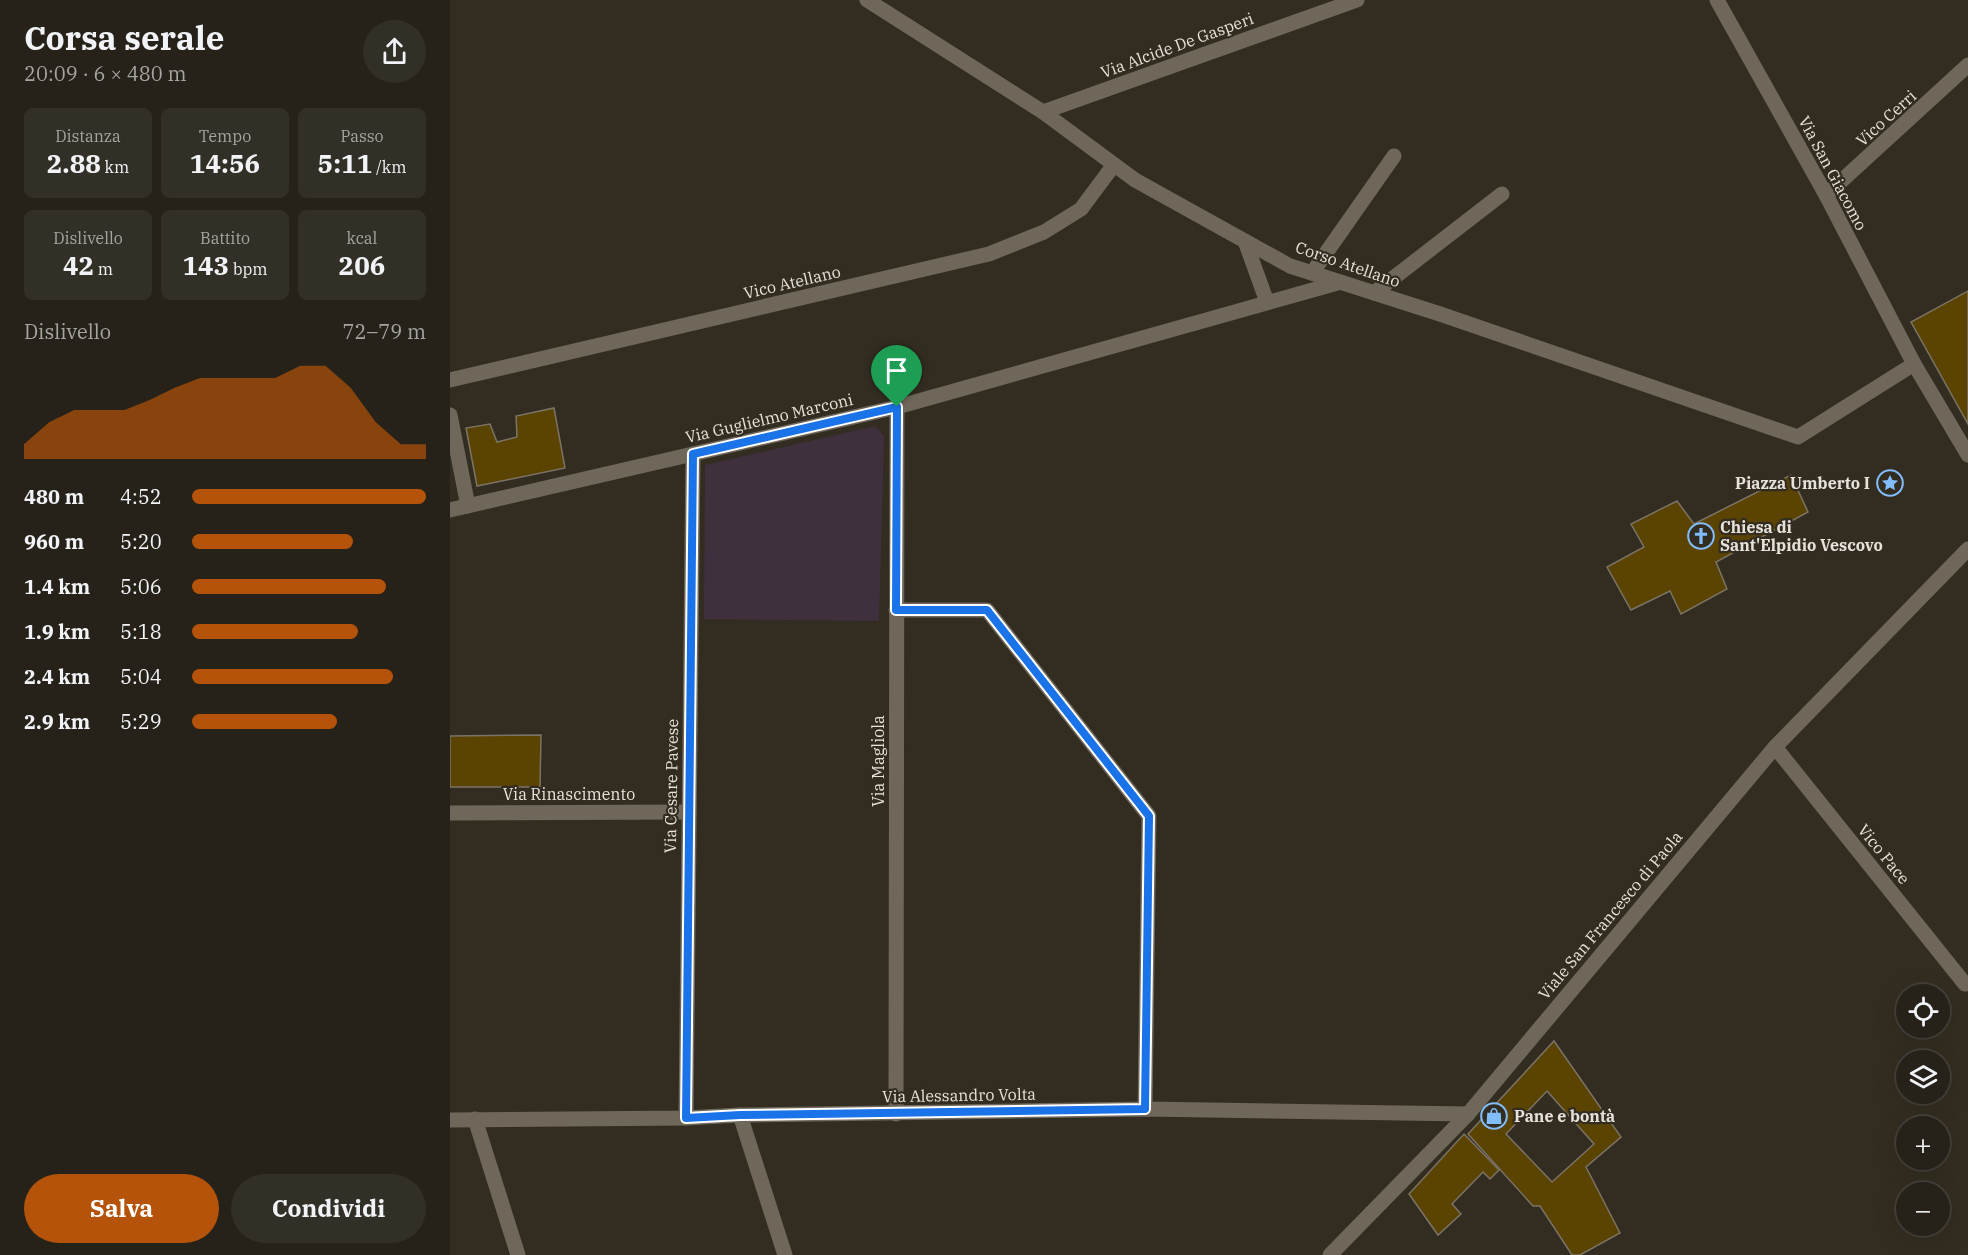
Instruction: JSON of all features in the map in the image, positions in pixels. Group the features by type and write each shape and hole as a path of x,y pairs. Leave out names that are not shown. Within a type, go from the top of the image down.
{"street":[{"name":"Corso Atellano","path":"867,0 1043,112 1113,166 1290,266 1798,437 1914,364"},
{"name":"Via Alcide De Gasperi","path":"1043,112 1357,0"},
{"name":"Via San Giacomo","path":"1717,0 1826,195 1914,364"},
{"name":"Vico Cerri","path":"1826,195 1968,65"},
{"path":"1311,273 1394,156"},
{"name":"Vico Atellano","path":"450,380 989,254 1044,232 1081,208 1113,166"},
{"path":"1374,293 1503,194"},
{"path":"1245,241 1267,302"},
{"name":"Via Guglielmo Marconi","path":"450,510 897,407 1341,282"},
{"path":"1914,364 1968,456"},
{"name":"Via Magliola","path":"896,1114 897,407"},
{"path":"450,415 468,506"},
{"name":"Via Cesare Pavese","path":"686,1118 693,454"},
{"name":"Viale San Francesco di Paola","path":"1330,1255 1468,1114 1775,747 1968,549"},
{"path":"896,610 987,610 1149,816 1145,1109"},
{"name":"Vico Pace","path":"1775,747 1965,984"},
{"name":"Via Rinascimento","path":"450,813 689,812"},
{"name":"Via Alessandro Volta","path":"450,1120 1145,1109 1468,1114"},
{"path":"740,1115 786,1255"},
{"path":"475,1119 518,1255"}],"shaded area":[{"path":"875,426 884,436 879,621 704,619 705,465"}],"building":[{"path":"1968,291 1968,424 1911,322"},
{"path":"554,408 565,468 477,486 466,428 490,424 497,442 517,437 516,416"},
{"name":"Chiesa di Sant'Elpidio Vescovo","path":"1791,475 1808,512 1716,562 1727,589 1681,614 1670,591 1631,610 1607,567 1644,547 1631,524 1677,501 1694,524"},
{"path":"541,735 540,787 450,787 450,736"},
{"path":"1554,1041 1621,1137 1586,1167 1620,1233 1580,1255 1572,1255 1540,1206 1533,1206 1468,1134","holes":["1547,1091 1594,1144 1552,1182 1506,1134"]},
{"path":"1464,1134 1499,1170 1490,1179 1483,1172 1452,1204 1461,1214 1438,1235 1409,1194"}],"place":[{"name":"Piazza Umberto I","path":"1890,483"},
{"name":"Chiesa di Sant'Elpidio Vescovo","path":"1701,536"},
{"name":"Pane e bontà","path":"1494,1116"}],"route":[{"path":"897,407 896,610 987,610 1149,816 1145,1109 740,1115 686,1118 693,454 897,407"}]}
